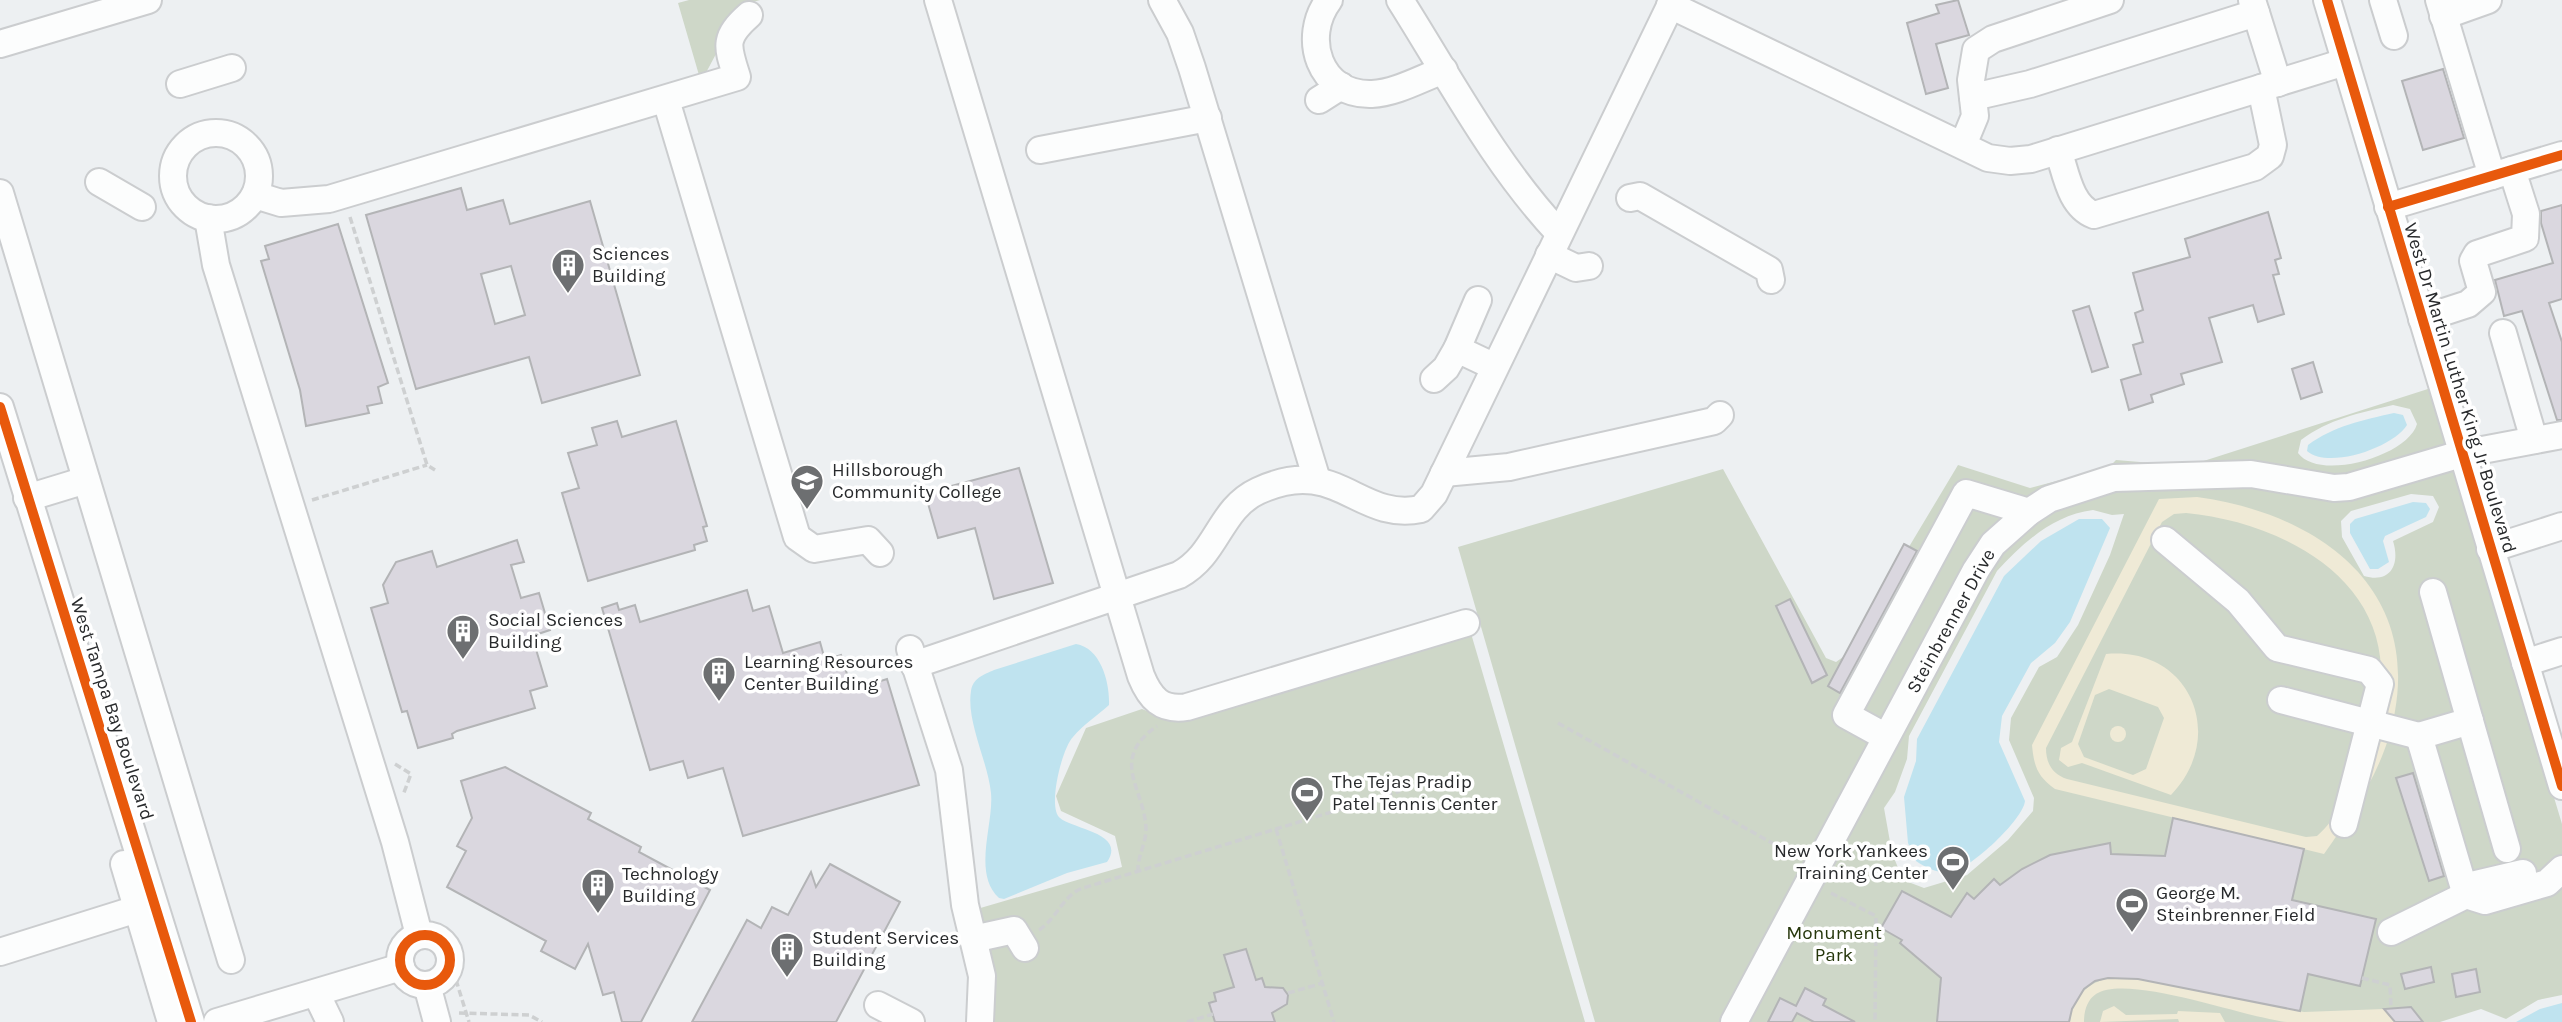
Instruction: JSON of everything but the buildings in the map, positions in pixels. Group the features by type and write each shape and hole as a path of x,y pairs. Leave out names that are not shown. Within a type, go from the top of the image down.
{"street":[{"path":"0,44 148,0"},
{"path":"938,0 1144,684 1159,704 1172,708 1186,707 1466,623"},
{"path":"1162,0 1180,33 1208,118 1317,480"},
{"path":"1329,0 1319,17 1315,51 1330,93 1373,94 1444,70"},
{"path":"1400,0 1533,205 1554,244 1576,268 1589,266"},
{"path":"1963,145 1975,116 1971,80 1976,50 1993,39 2110,0"},
{"name":"West Dr Martin Luther King Jr Boulevard","path":"2327,0 2562,786"},
{"path":"2383,0 2394,36"},
{"path":"2422,319 2468,304 2482,292 2473,261 2477,254 2525,238 2526,214 2502,173 2441,8 2488,0"},
{"path":"980,1022 983,985 965,905 949,770 912,656 1117,596 1190,568 1208,551 1236,506 1256,492 1289,481 1317,480 1381,508 1402,511 1421,509 1434,494 1493,366 1671,2 1963,145 1999,160 2031,159 2345,62"},
{"path":"1973,97 2030,84 2254,6 2269,85 2273,145 2270,156 2255,167 2094,215 2083,211 2076,202 2058,150"},
{"path":"255,195 281,203 343,195 737,77 727,47 734,28 749,15"},
{"path":"180,84 232,68"},
{"path":"666,100 797,537 814,549 868,540 880,553"},
{"path":"1040,150 1208,118"},
{"path":"201,135 230,135 252,153 258,167 255,195 235,215 208,218 184,205 173,180 179,153 189,142 201,135"},
{"path":"2388,207 2562,155"},
{"path":"99,182 142,207"},
{"path":"0,193 231,960"},
{"path":"1630,198 1640,196 1769,270 1771,280"},
{"path":"208,218 216,265 395,842 419,935"},
{"path":"1434,379 1446,368 1457,349 1478,300"},
{"path":"2503,333 2534,440"},
{"path":"1457,349 1493,366"},
{"name":"West Tampa Bay Boulevard","path":"0,407 65,624 112,761 191,1022"},
{"path":"1444,473 1509,467 1714,421 1720,415"},
{"name":"Steinbrenner Drive","path":"1734,1022 1976,569 1993,544 2029,512 2059,495 2114,478 2251,474 2334,488 2349,488 2461,454 2562,435"},
{"path":"27,498 86,480"},
{"path":"1886,737 1846,715 1966,493 2029,512"},
{"path":"2490,548 2562,527"},
{"path":"2165,540 2238,601 2277,648 2369,670 2380,684 2344,824"},
{"path":"2433,592 2507,849"},
{"name":"West Tampa Bay Boulevard","path":"65,624 97,765 171,1022"},
{"path":"2525,663 2562,651"},
{"path":"2281,700 2419,736 2470,721"},
{"path":"2419,736 2466,895"},
{"path":"2391,932 2466,895 2485,901 2501,887 2547,883 2559,871"},
{"path":"0,952 137,909"},
{"path":"973,939 1009,929 1023,943"},
{"path":"427,934 442,941 450,954 448,971 436,983 427,985 411,981 401,967 402,951 412,938 419,935 427,934"},
{"path":"217,1022 401,967"},
{"path":"427,985 447,1017"},
{"path":"316,993 319,1022"},
{"path":"316,993 330,1022"},
{"path":"878,1005 911,1022"}],"path":[{"path":"343,195 427,465 435,470"},
{"path":"291,507 427,465"},
{"path":"1558,723 1803,860"},
{"path":"1138,872 1146,824 1131,779 1132,764 1141,740 1157,726"},
{"path":"1023,943 1047,925 1073,893 1400,791"},
{"path":"1276,829 1335,1022"},
{"path":"1831,893 1876,916 1875,1022"},
{"path":"2362,978 2390,985 2391,1008"},
{"path":"1288,993 1323,983"},
{"path":"1187,1022 1213,1014"},
{"path":"447,1017 529,1015 542,1022"}],"green space":[{"path":"689,0 760,0 746,4 739,11 701,82 678,3"},
{"name":"Monument Park","path":"2431,388 2562,824 2562,995 2538,1000 2506,1019 2481,1009 2440,1022 1595,1022 1458,547 1723,469 1826,658 1836,662 1843,657 1958,465 2030,488 2109,467 2116,460 2188,466","holes":["2393,405 2410,409 2417,424 2410,436 2381,455 2343,465 2324,465 2309,461 2298,453 2301,440 2322,427","2411,494 2433,496 2439,507 2433,522 2393,541 2395,557 2392,570 2374,578 2364,576 2342,537 2341,521 2351,511","2093,510 2112,515 2124,514 2110,555 2078,625 2057,657 2039,667 2011,718 2009,740 2034,798 2033,811 2008,840 1967,875 1924,888 1903,880 1892,853 1884,808 1895,792 1907,759 1909,736 1997,571 2017,550 2040,532 2078,513"]},
{"name":"The Tejas Pradip Patel Tennis Center","path":"1470,630 1585,1022 991,1022 995,984 977,909 1122,867 1115,836 1061,811 1056,796 1086,728 1142,709 1172,721"}],"sand":[{"path":"2197,497 2239,505 2279,518 2315,537 2347,561 2372,590 2390,625 2398,665 2391,731 2368,786 2324,854 2055,789 2044,780 2038,770 2032,745 2159,499","holes":["2186,513 2219,518 2285,540 2315,557 2341,578 2361,604 2375,634 2381,669 2377,696 2341,804 2317,836 2306,837 2067,779 2054,771 2047,758 2046,748 2162,522 2174,514"]},
{"path":"2106,654 2135,655 2160,664 2179,680 2191,699 2198,722 2197,747 2188,772 2171,795 2082,763 2068,767 2059,760 2061,748 2072,742","holes":["2109,689 2158,707 2164,718 2146,769 2133,775 2084,757 2078,744 2095,695"]},
{"path":"2118,726 2124,728 2124,740 2118,742 2112,740 2110,734 2112,728"},
{"path":"2108,978 2138,979 2304,1012 2384,1009 2395,1022 2287,1022 2160,993 2112,989 2090,999 2084,1022 2070,1022 2071,1013 2082,993 2093,984"},
{"path":"2114,1006 2126,1015 2177,1014 2178,1011 2220,1013 2225,1022 2179,1022 2178,1019 2100,1022 2103,1011"}],"water":[{"path":"2394,413 2403,415 2407,425 2389,441 2375,448 2345,457 2330,458 2307,451 2308,445 2338,428"},
{"path":"2413,502 2426,503 2430,509 2426,517 2385,536 2383,541 2389,562 2378,569 2370,569 2350,533 2350,524 2355,519"},
{"path":"2079,519 2102,519 2110,528 2070,622 2055,643 2031,663 2002,716 1999,742 2025,801 2022,809 1995,842 1961,869 1947,872 1928,868 1916,861 1908,843 1904,797 1916,761 1917,739 2004,576 2041,541"},
{"path":"1076,644 1085,647 1098,659 1106,677 1109,705 1073,737 1064,753 1056,791 1056,812 1066,822 1104,838 1110,844 1111,852 1107,862 1067,873 1004,899 999,898 991,888 985,862 991,793 974,728 970,703 972,687 979,678 994,670"},
{"path":"2562,1003 2562,1022 2516,1022 2540,1009"}],"cycle path":[{"path":"2327,0 2562,786"},
{"path":"2388,207 2562,155"},
{"path":"0,407 191,1022"},
{"path":"425,935 443,942 450,960 443,978 425,985 407,978 400,960 407,942 425,935"}],"place":[{"name":"Sciences Building","path":"568,295"},
{"name":"Hillsborough Community College","path":"807,511"},
{"name":"Social Sciences Building","path":"463,661"},
{"name":"Learning Resources Center Building","path":"719,703"},
{"name":"The Tejas Pradip Patel Tennis Center","path":"1307,823"},
{"name":"New York Yankees Training Center","path":"1953,892"},
{"name":"Technology Building","path":"598,915"},
{"name":"George M. Steinbrenner Field","path":"2132,934"},
{"name":"Student Services Building","path":"787,979"}]}
